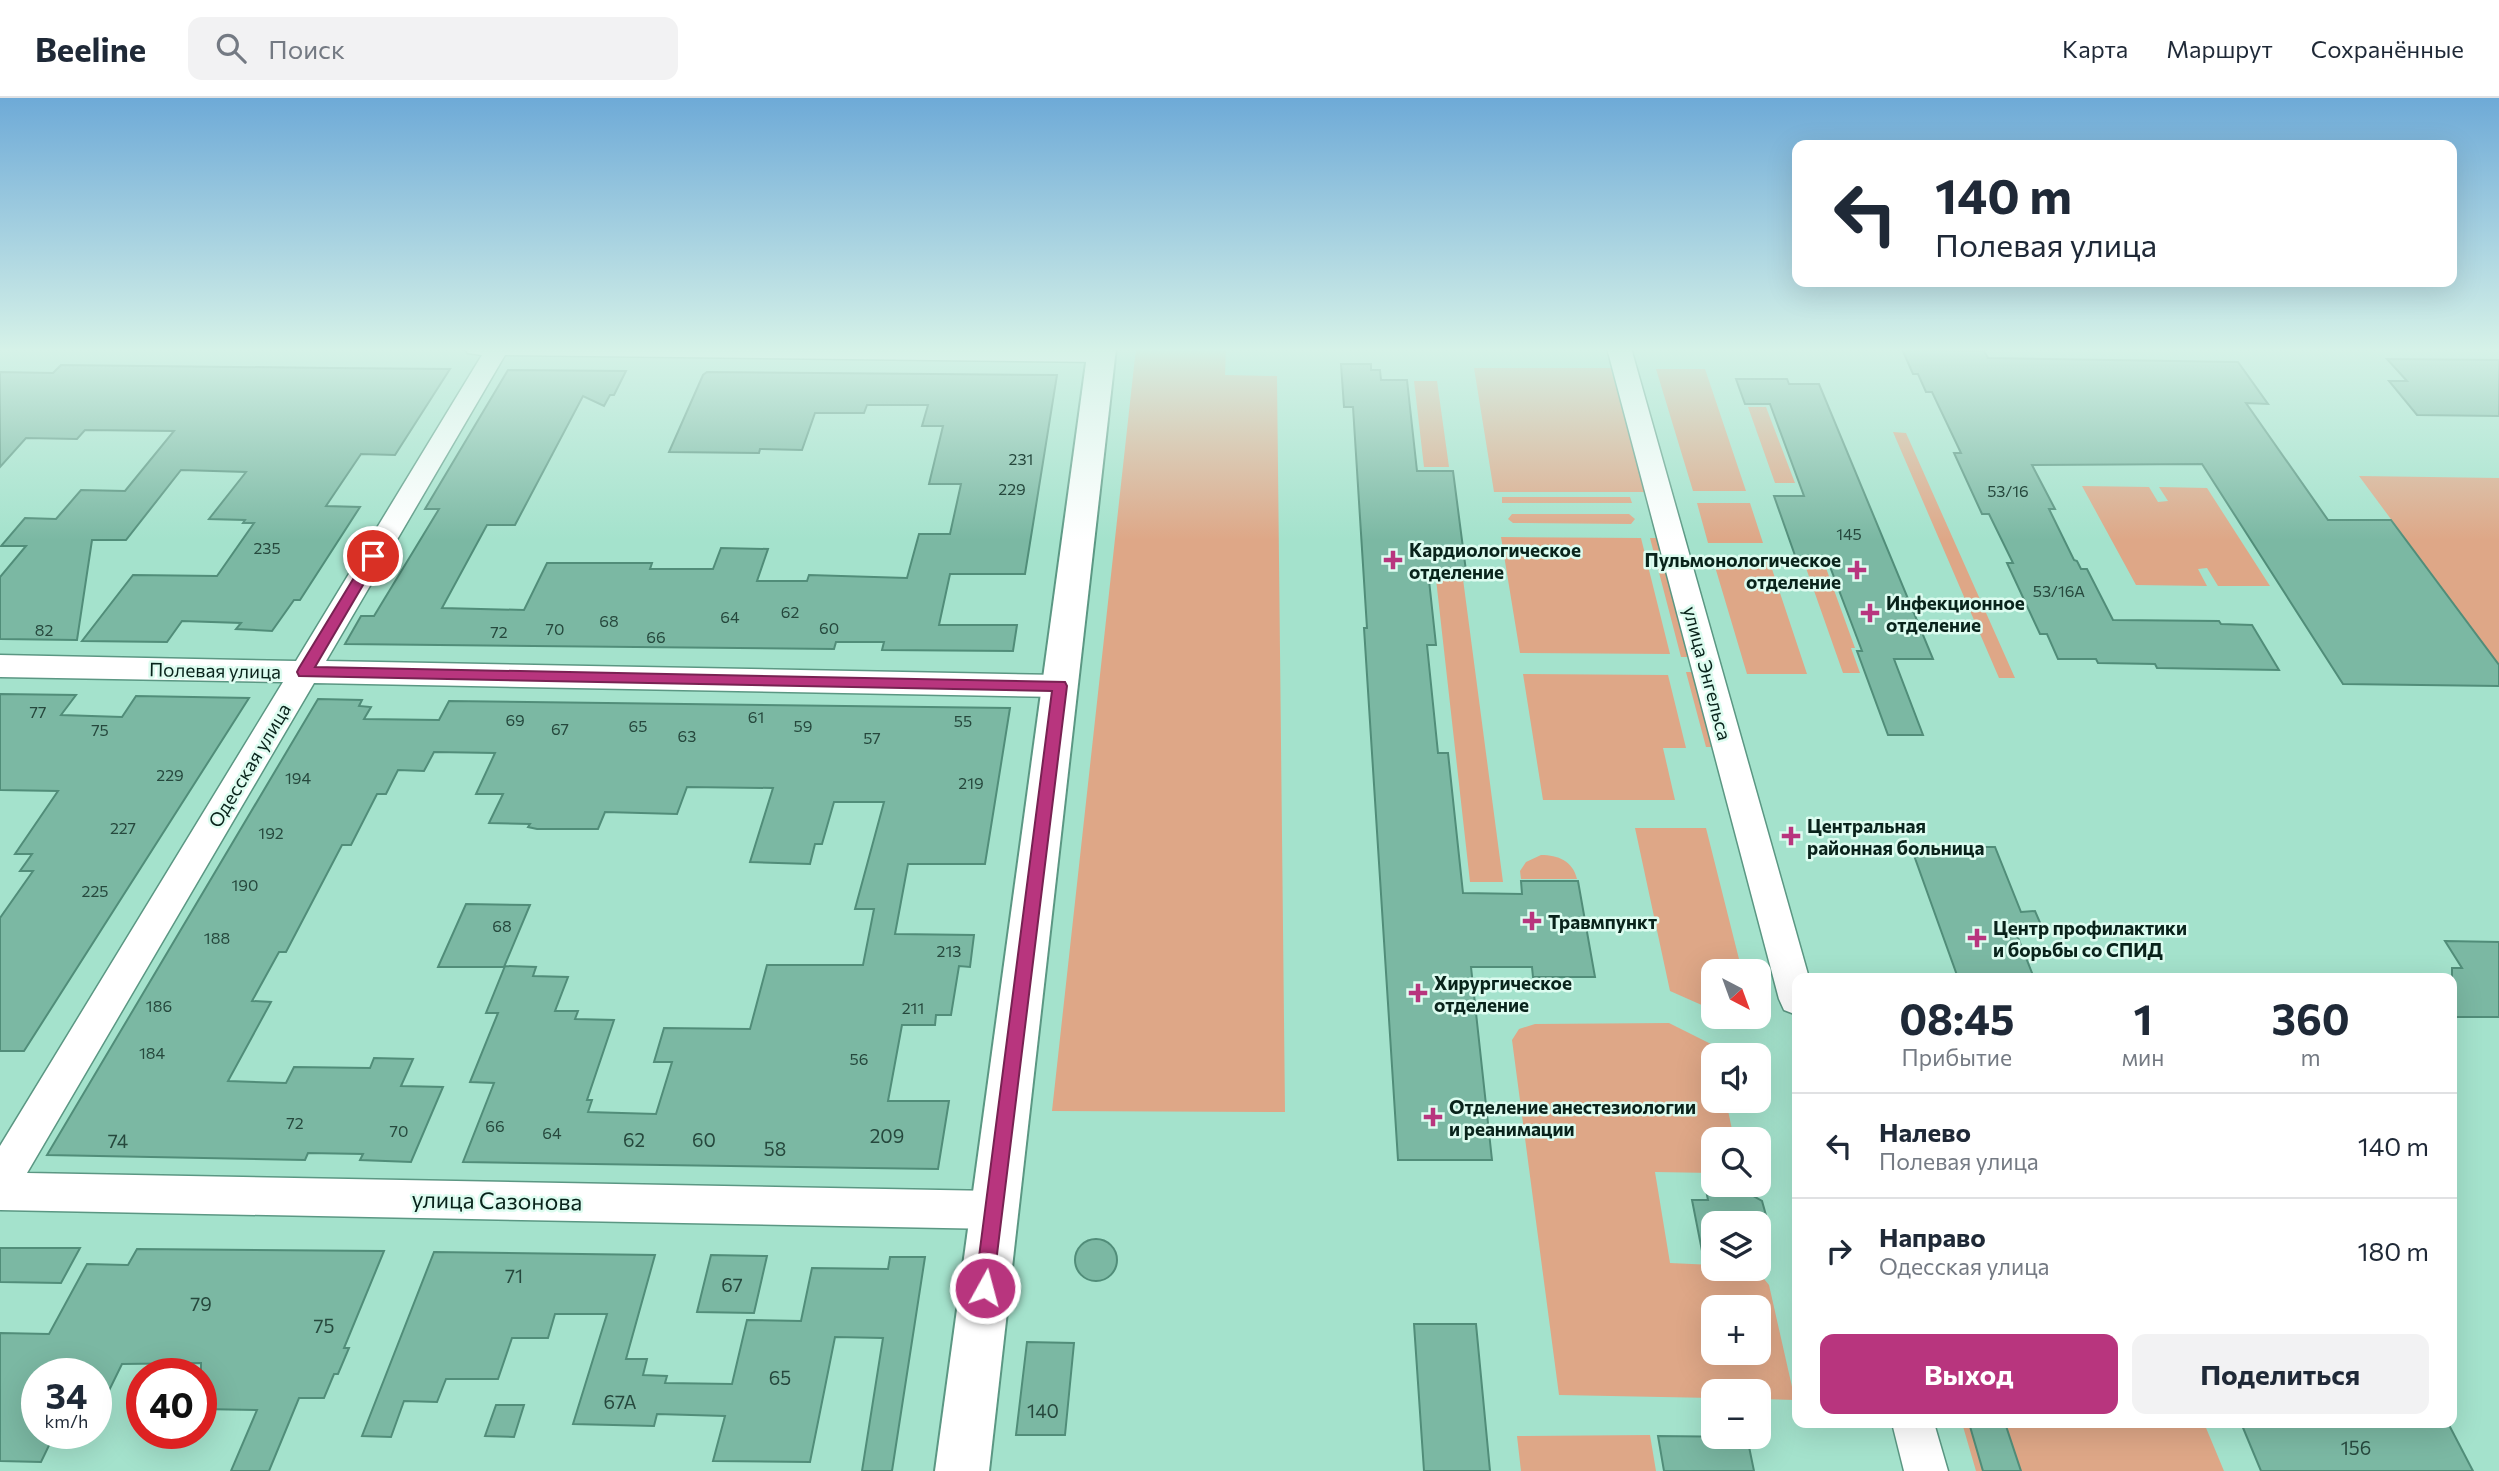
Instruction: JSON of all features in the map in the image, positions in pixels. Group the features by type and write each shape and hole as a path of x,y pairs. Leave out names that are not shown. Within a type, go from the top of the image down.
{"street":[{"name":"Одесская улица","path":"0,1182 459,412"},
{"path":"962,1471 1094,412"},
{"name":"улица Энгельса","path":"1637,412 1792,981"},
{"name":"Полевая улица","path":"0,666 1060,686"},
{"name":"улица Сазонова","path":"0,1191 995,1210"},
{"path":"1914,1428 1926,1471"}],"shaded area":[{"path":"1129,412 1277,412 1285,1112 1052,1111"},
{"path":"1418,412 1441,412 1449,467 1424,467"},
{"path":"1481,412 1630,412 1652,492 1494,492"},
{"path":"1669,412 1719,412 1746,491 1693,491"},
{"path":"1750,412 1768,412 1795,483 1775,483"},
{"path":"1893,432 1906,433 2015,678 1999,678"},
{"path":"2359,476 2499,478 2499,665"},
{"path":"2082,486 2149,487 2158,502 2168,501 2159,487 2207,488 2270,586 2218,586 2207,568 2198,569 2207,586 2136,585"},
{"path":"1502,497 1630,497 1632,503 1502,503"},
{"path":"1697,503 1750,503 1763,543 1708,543"},
{"path":"1512,514 1629,514 1635,519 1631,524 1513,523 1508,519"},
{"path":"1501,537 1641,538 1670,654 1520,653"},
{"path":"1650,538 1664,538 1696,657 1681,657"},
{"path":"1713,560 1769,560 1807,674 1747,674"},
{"path":"1806,568 1826,568 1855,648 1851,648 1860,673 1843,673"},
{"path":"1436,579 1463,579 1503,882 1470,882"},
{"path":"1686,672 1701,672 1722,747 1706,747"},
{"path":"1523,674 1668,675 1686,748 1663,748 1675,800 1543,800"},
{"path":"1635,828 1706,828 1739,959 1701,959 1701,1005 1670,991"},
{"path":"1541,855 1564,860 1577,879 1521,879 1520,871 1526,862"},
{"path":"1669,1023 1709,1043 1701,1043 1701,1113 1729,1113 1731,1127 1701,1127 1701,1173 1655,1172 1670,1263 1701,1264 1701,1281 1766,1281 1769,1285 1792,1387 1792,1400 1771,1399 1771,1379 1701,1379 1701,1398 1559,1395 1512,1040 1519,1029 1535,1024"},
{"path":"1963,1428 2206,1428 2224,1471 1976,1471"},
{"path":"1650,1435 1656,1471 1521,1471 1517,1436"}],"building":[{"path":"0,412 422,412 395,455 361,454 326,506 360,507 300,600 294,600 272,631 236,629 241,623 182,621 167,642 82,641 133,575 217,576 254,523 243,523 245,520 209,519 246,472 181,470 126,540 92,540 77,640 0,639 0,577 26,546 1,546 25,518 56,519 81,490 125,491 174,431 85,430 77,439 26,438 0,467"},
{"path":"483,412 575,412 515,525 487,525 442,608 524,610 547,563 652,563 650,569 713,569 721,548 768,549 757,581 807,581 809,575 907,578 919,534 950,534 961,484 929,484 943,426 922,426 926,412 1051,412 1025,574 950,574 939,625 1017,625 1013,651 882,650 884,642 836,642 834,649 345,644 361,616 374,616 439,509 425,509"},
{"path":"687,412 864,412 815,413 802,450 760,449 759,453 669,452"},
{"path":"1353,412 1411,412 1417,471 1453,471 1466,571 1428,571 1436,645 1427,645 1438,753 1448,753 1463,893 1522,894 1521,881 1578,881 1595,977 1533,977 1532,967 1471,967 1492,1160 1398,1160 1364,628 1367,628"},
{"path":"1773,412 1831,412 1933,659 1894,659 1923,735 1888,735 1857,651 1862,651 1829,564 1798,564 1774,496 1804,496"},
{"path":"1942,412 2252,412 2328,520 2391,520 2499,665 2499,686 2343,684 2202,464 2032,465 2055,509 2049,509 2074,560 2081,569 2087,569 2113,620 2219,621 2221,624 2252,625 2279,670 2157,668 2155,664 2058,659 2047,634 2040,634 2007,563 2013,563 1989,514 1982,514 1954,453 1961,453"},
{"path":"2415,412 2499,412 2499,416 2417,415"},
{"path":"0,694 76,695 61,715 122,717 136,696 249,698 24,1051 0,1051 0,918 33,871 20,871 32,854 15,854 58,791 0,790"},
{"path":"318,699 362,700 359,706 371,707 364,719 439,720 449,701 1010,708 985,864 908,864 895,934 974,935 970,967 959,966 951,1015 936,1015 935,1025 902,1025 888,1101 949,1101 938,1169 463,1162 494,1083 470,1082 498,1013 486,1013 505,966 536,967 533,976 568,977 555,1011 578,1011 575,1019 614,1020 587,1100 592,1100 588,1112 656,1114 672,1062 654,1062 664,1028 750,1029 767,965 863,965 874,909 855,909 884,802 834,802 822,844 815,844 810,864 750,862 773,788 687,787 677,814 605,812 598,829 537,829 528,827 530,824 489,823 503,794 476,794 495,753 434,752 424,771 398,770 386,794 377,794 351,845 342,845 286,952 279,952 252,1001 271,1002 228,1081 286,1083 294,1067 370,1068 374,1058 413,1059 401,1086 443,1087 411,1162 360,1160 363,1154 308,1153 305,1160 47,1155"},
{"path":"1911,847 1995,847 2021,912 2035,911 2045,934 2017,935 2032,973 1956,973"},
{"path":"466,904 530,905 504,967 438,967"},
{"path":"2445,941 2499,942 2499,1017 2457,1017 2457,973 2452,973 2452,968 2462,968"},
{"path":"1707,1197 1755,1197 1762,1201 1765,1211 1701,1211 1701,1246 1692,1200 1708,1200"},
{"path":"1096,1239 1111,1245 1117,1260 1111,1275 1096,1281 1081,1275 1075,1260 1081,1245"},
{"path":"0,1248 80,1248 61,1283 0,1282"},
{"path":"137,1249 384,1251 344,1348 349,1348 338,1374 334,1374 324,1398 299,1398 269,1471 231,1471 257,1410 217,1409 217,1358 126,1358 126,1364 122,1364 112,1384 112,1358 21,1358 21,1449 47,1449 41,1462 0,1461 0,1333 49,1334 87,1264 128,1265"},
{"path":"434,1252 655,1255 626,1359 647,1359 643,1375 667,1376 665,1383 732,1384 747,1320 801,1321 812,1268 888,1269 890,1257 925,1257 892,1471 862,1471 883,1338 835,1337 810,1462 713,1461 725,1416 657,1414 654,1426 573,1424 607,1314 555,1314 548,1338 512,1338 498,1379 446,1379 437,1402 404,1401 391,1437 362,1436"},
{"path":"711,1255 767,1256 754,1313 697,1312"},
{"path":"1414,1324 1476,1324 1490,1471 1424,1471"},
{"path":"1027,1342 1074,1343 1065,1435 1016,1435"},
{"path":"496,1405 524,1405 514,1437 485,1436"},
{"path":"1970,1428 2007,1428 2021,1471 1983,1471"},
{"path":"2243,1428 2451,1428 2473,1471 2261,1471"},
{"path":"1658,1436 1701,1436 1701,1449 1749,1449 1754,1471 1664,1471"}],"place":[{"name":"Кардиологическое отделение","path":"1393,560"},
{"name":"Пульмонологическое отделение","path":"1857,570"},
{"name":"Инфекционное отделение","path":"1870,613"},
{"name":"Центральная районная больница","path":"1791,836"},
{"name":"Травмпункт","path":"1532,921"},
{"name":"Центр профилактики и борьбы со СПИД","path":"1977,938"},
{"name":"Хирургическое отделение","path":"1418,993"},
{"name":"Отделение анестезиологии и реанимации","path":"1433,1117"}],"route":[{"path":"373,556 304,672 1060,686 985,1288"}]}
